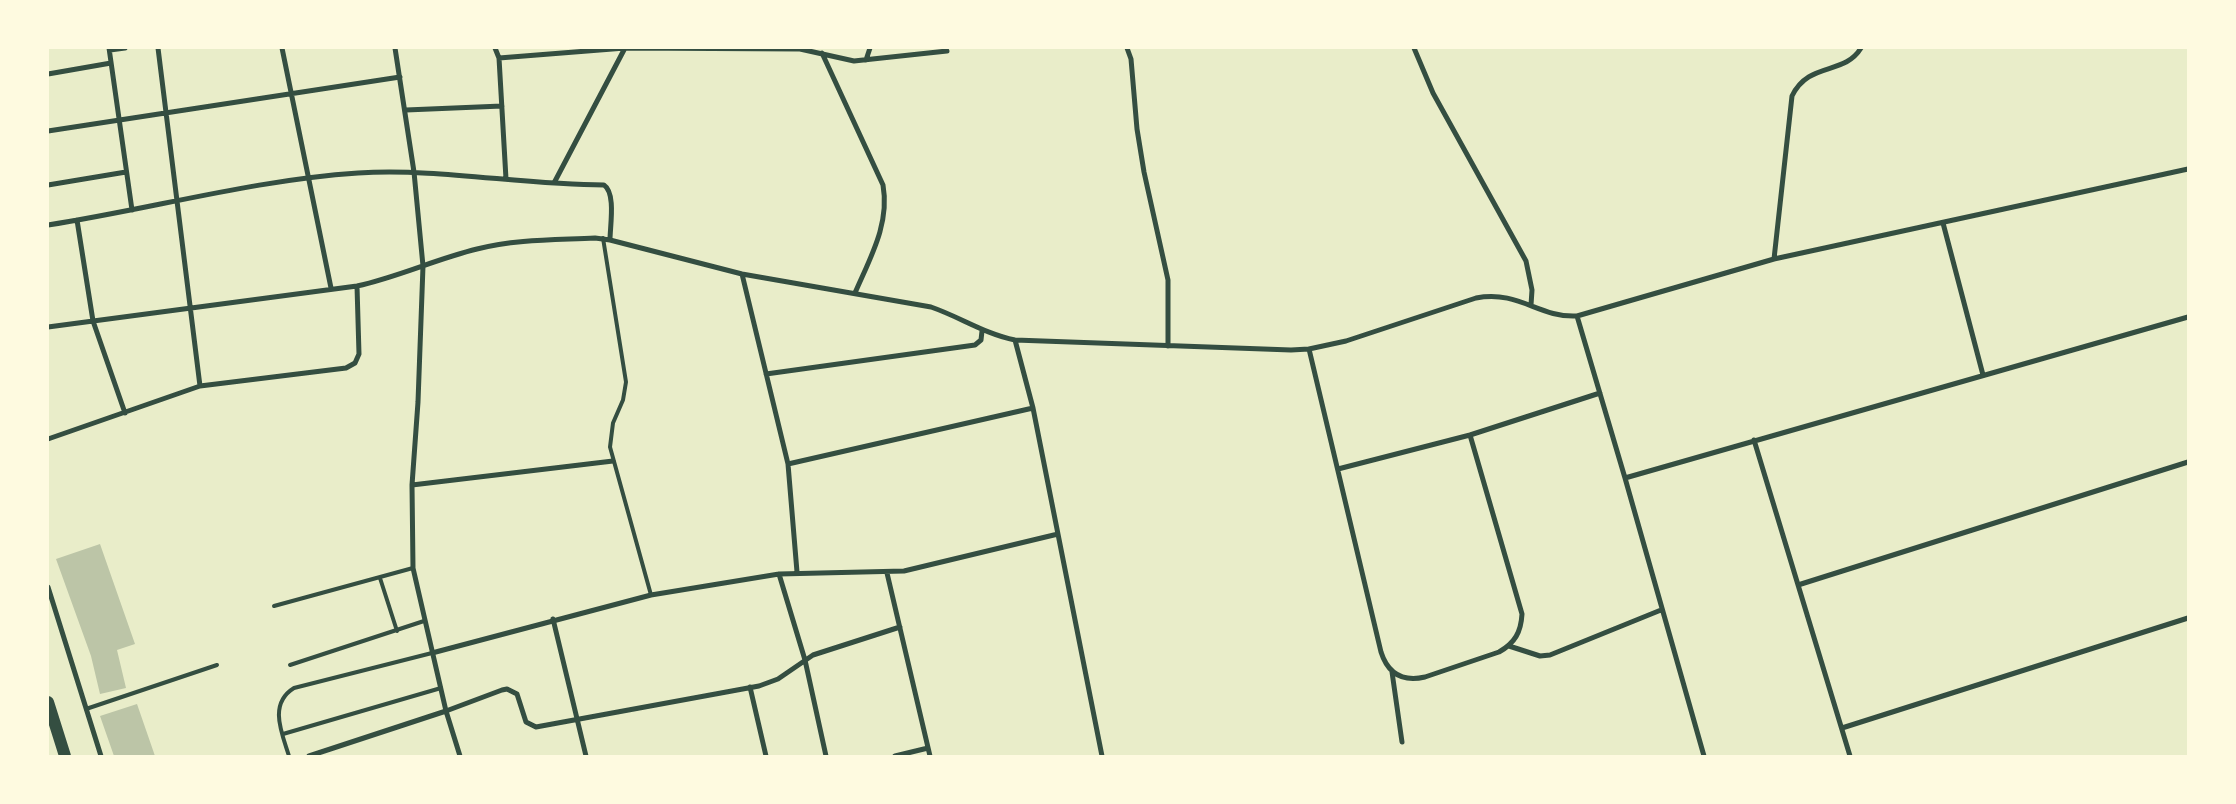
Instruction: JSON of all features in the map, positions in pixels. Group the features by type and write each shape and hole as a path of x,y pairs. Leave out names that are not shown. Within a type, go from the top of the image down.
{"main road":[{"path":"48,702 65,756"}],"street":[{"path":"125,48 110,49 132,210"},
{"path":"158,48 200,386"},
{"path":"282,48 331,288"},
{"path":"395,48 406,110 424,266 412,485 413,568 446,711 460,756"},
{"path":"495,48 499,58 506,179"},
{"path":"499,58 625,48 800,48 842,59 866,60 947,51"},
{"path":"554,183 625,48"},
{"path":"866,60 870,48"},
{"path":"1127,48 1131,59 1137,129 1144,172 1168,280 1168,346"},
{"path":"1414,48 1433,93 1526,261 1532,290 1531,305"},
{"path":"1774,259 1792,96 1797,86 1805,78 1850,61 1861,48"},
{"path":"822,53 880,177 886,201 885,218 880,233 855,293"},
{"path":"48,74 111,63"},
{"path":"48,131 400,77"},
{"path":"406,110 502,106"},
{"path":"48,327 357,286 380,281 462,252 498,245 534,241 603,238 742,274 931,307 956,317 982,331 1015,340 1272,350 1309,349 1346,341 1476,298 1504,296 1550,314 1564,317 1577,316 1774,259 2188,169"},
{"path":"48,185 126,172"},
{"path":"48,224 308,178 359,173 414,172 604,186 608,188 612,196 610,240"},
{"path":"77,220 93,321 125,413"},
{"path":"1943,223 1983,375"},
{"path":"742,274 788,464 796,572"},
{"path":"48,439 200,386 351,366 359,354 357,286"},
{"path":"1577,316 1704,756"},
{"path":"1625,478 2188,317"},
{"path":"766,374 975,345 981,340 982,331"},
{"path":"1015,340 1033,408 1102,756"},
{"path":"1309,349 1381,652 1385,663 1392,672 1402,678 1414,679 1499,652 1510,646 1522,626 1522,614 1470,435"},
{"path":"1338,469 1470,435 1600,392"},
{"path":"788,464 1033,408"},
{"path":"1754,440 1850,756"},
{"path":"412,485 612,461"},
{"path":"1798,585 2188,462"},
{"path":"432,652 651,595 796,572 887,573 912,569 1058,534"},
{"path":"887,573 930,756"},
{"path":"779,574 805,660 826,756"},
{"path":"48,587 101,756"},
{"path":"1510,646 1540,656 1550,655 1661,610"},
{"path":"1842,728 2188,618"},
{"path":"553,619 586,756"},
{"path":"309,756 507,689 517,694 526,722 532,727 750,687 778,678 805,660 822,652 900,627"},
{"path":"1392,672 1402,742"},
{"path":"750,687 766,756"},
{"path":"895,756 928,748"}],"lane":[{"path":"603,238 626,382 623,400 612,423 610,434 612,461 651,595"},
{"path":"274,606 413,568"},
{"path":"380,578 397,631"},
{"path":"290,665 424,621"},
{"path":"289,756 278,714 279,706 288,692 294,688 432,652"},
{"path":"86,708 216,665"},
{"path":"283,734 441,688"}],"building":[{"path":"100,544 135,644 117,650 126,688 100,694 91,656 56,559"},
{"path":"137,704 155,756 114,756 100,716"}]}
